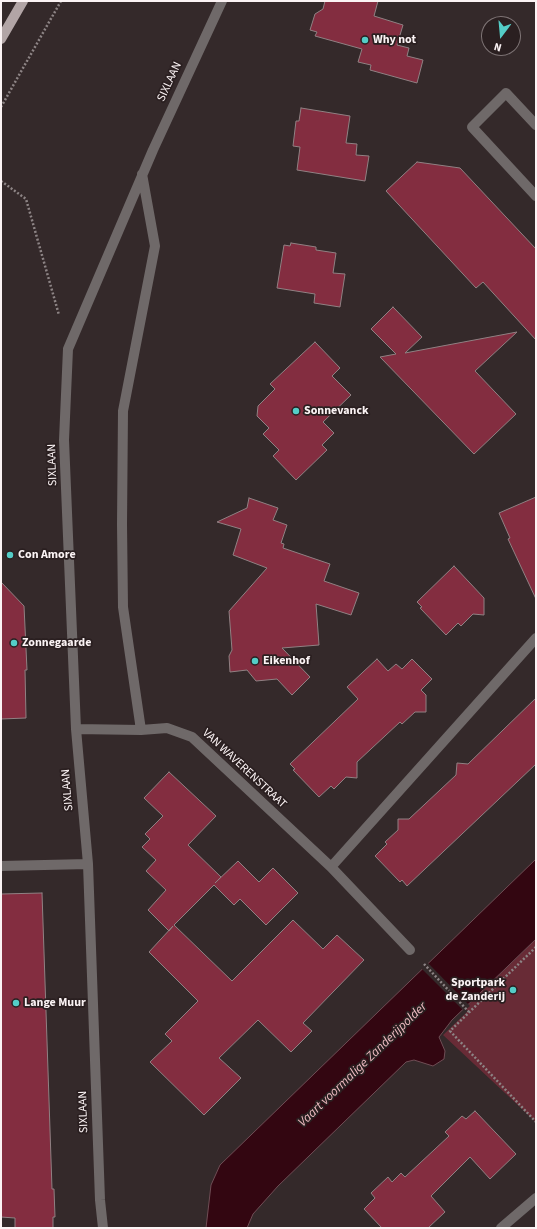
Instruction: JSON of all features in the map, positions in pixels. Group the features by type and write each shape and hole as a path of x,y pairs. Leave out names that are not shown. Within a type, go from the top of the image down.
{"main road":[{"path":"10,24 19,1"},
{"path":"1,39 23,1"}],"street":[{"name":"SIXLAAN","path":"103,1228 100,1200 88,864 76,729 64,440 68,349 142,174 222,1"},
{"path":"536,125 506,93 472,127 536,196"},
{"path":"141,730 123,607 122,524 124,411 155,246 142,174"},
{"path":"330,867 536,638"},
{"name":"VAN WAVERENSTRAAT","path":"76,729 141,730 167,728 192,737 330,867 410,950"},
{"path":"1,866 88,864"},
{"path":"501,1228 536,1198"}],"path":[{"path":"1,107 61,1"},
{"path":"1,181 26,200 68,349"},
{"path":"536,947 450,1031 536,1122"},
{"path":"410,950 469,1012"}],"shaded area":[{"name":"Sportpark de Zanderij","path":"536,939 536,1122 443,1035 468,1011 465,1008"}],"water":[{"name":"Vaart voormalige Zanderijpolder","path":"536,859 536,939 452,1020 439,1037 445,1051 444,1059 433,1066 414,1060 406,1062 278,1186 253,1214 247,1228 206,1228 211,1185 220,1165"}],"pier":[{"path":"427,962 470,1006 464,1011 421,968"}],"building":[{"name":"Why not","path":"325,1 378,1 374,16 403,25 397,45 409,48 407,56 423,60 417,83 370,70 371,65 358,62 362,49 315,36 317,32 310,30 315,14 323,9"},
{"path":"301,108 350,116 346,143 357,144 356,155 369,156 365,181 297,170 300,147 293,146 296,121 299,121"},
{"path":"417,162 460,168 536,249 536,340 483,282 476,288 386,191"},
{"path":"291,243 316,247 316,250 336,253 333,273 345,274 340,307 314,303 315,294 277,288 284,245 290,246"},
{"path":"393,307 422,337 405,353 517,332 475,371 516,414 474,454 380,357 396,354 371,329"},
{"name":"Sonnevanck","path":"315,342 340,368 332,376 351,395 323,422 334,433 322,445 327,450 296,480 273,456 279,450 263,434 269,428 257,416 258,406 275,389 270,384"},
{"path":"536,497 536,599 508,539 510,538 499,513"},
{"path":"249,498 278,508 273,520 287,525 281,543 284,544 283,548 330,564 324,581 359,593 351,615 316,604 319,645 282,648 310,677 292,695 277,679 256,681 247,670 230,672 229,656 232,650 229,611 267,568 233,555 241,529 217,522 247,508"},
{"path":"454,566 484,598 484,615 473,614 461,626 458,623 446,635 420,608 422,607 417,602"},
{"path":"1,582 24,606 27,670 25,670 26,718 1,719"},
{"path":"377,659 388,671 396,664 402,669 412,659 432,679 421,690 426,695 426,712 415,712 402,724 400,722 357,762 357,778 346,777 334,789 331,786 319,797 293,770 295,769 290,764 358,699 347,687"},
{"path":"536,698 536,764 407,886 402,880 400,882 375,856 387,844 385,842 398,830 398,819 409,819 456,775 457,763 468,764"},
{"path":"169,772 216,816 188,845 221,877 215,883 238,861 259,882 273,868 298,893 266,925 240,899 234,905 214,885 174,925 232,981 293,920 323,949 337,935 364,960 303,1023 312,1031 291,1052 258,1020 219,1058 241,1078 204,1115 150,1062 172,1041 165,1034 198,1001 149,952 169,931 148,910 166,890 146,871 156,860 142,847 150,839 145,834 163,816 144,798"},
{"path":"42,893 52,1189 54,1189 55,1217 53,1217 53,1228 15,1228 15,1218 1,1217 1,894"},
{"path":"475,1111 516,1154 490,1179 470,1157 431,1196 445,1212 428,1228 382,1228 364,1209 375,1198 371,1193 388,1177 392,1182 401,1173 405,1177 449,1136 445,1132 462,1116 466,1119"}],"place":[{"name":"Why not","path":"365,40"},
{"name":"Sonnevanck","path":"296,411"},
{"name":"Con Amore","path":"10,555"},
{"name":"Zonnegaarde","path":"14,643"},
{"name":"Eikenhof","path":"255,661"},
{"name":"Sportpark de Zanderij","path":"513,990"},
{"name":"Lange Muur","path":"16,1003"}]}
